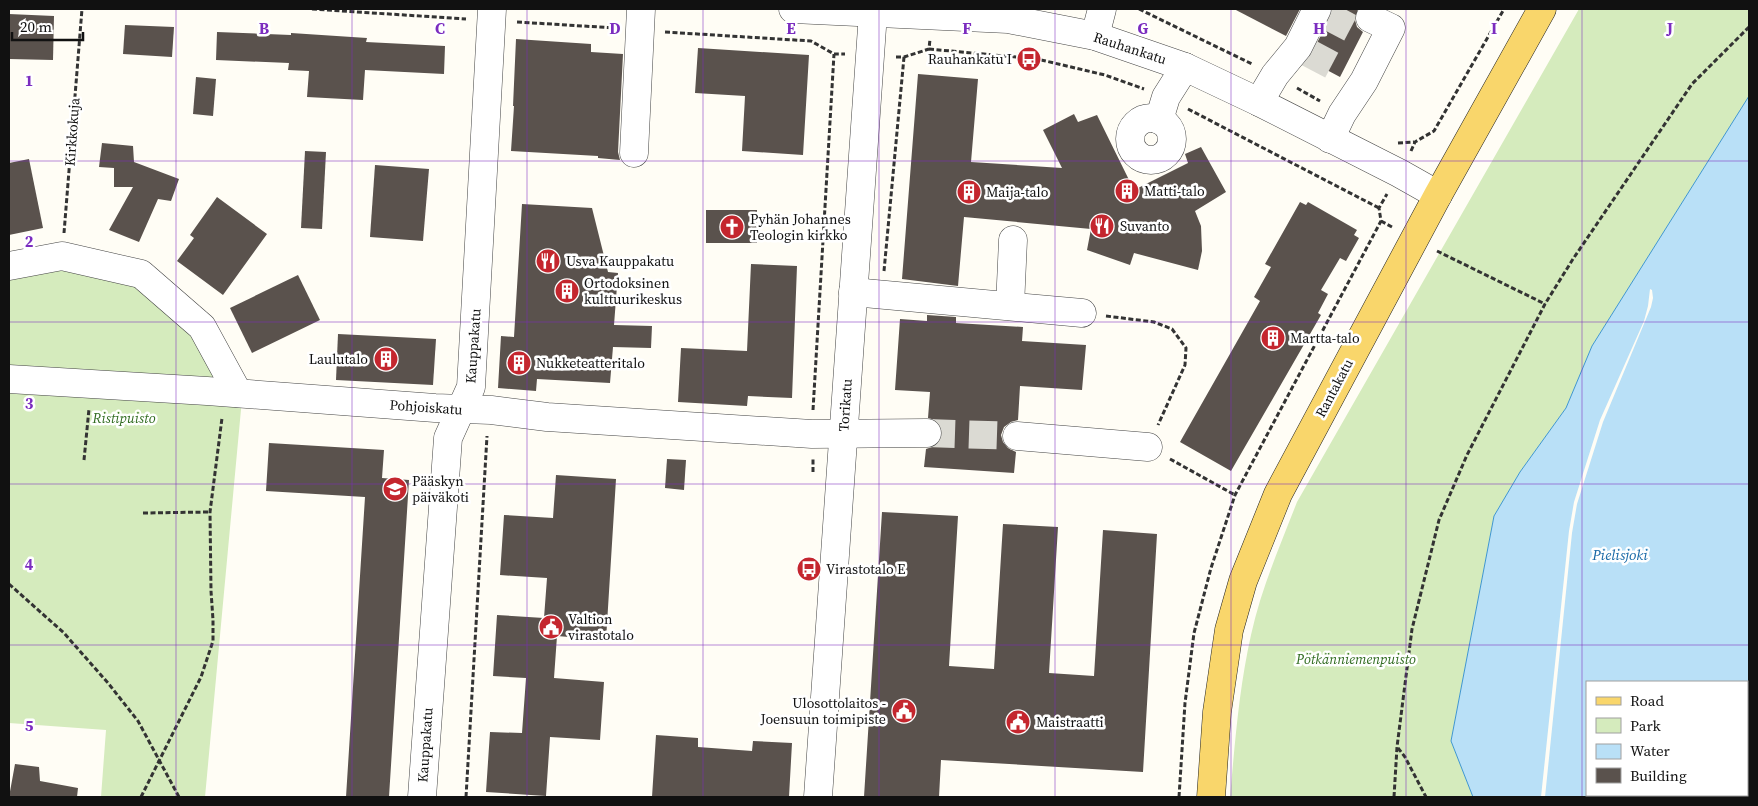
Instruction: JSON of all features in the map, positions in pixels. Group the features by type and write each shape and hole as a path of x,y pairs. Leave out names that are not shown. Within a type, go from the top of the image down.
{"main road":[{"name":"Rantakatu","path":"1211,797 1217,712 1230,630 1243,581 1278,494 1438,195 1542,9"}],"street":[{"path":"634,153 641,9"},
{"name":"Rauhankatu","path":"793,9 1008,19 1094,36 1185,66 1399,173 1438,195"},
{"path":"1094,36 1102,9"},
{"name":"Torikatu","path":"818,797 873,13"},
{"name":"Kauppakatu","path":"422,797 448,438 471,387 492,15"},
{"path":"1259,102 1275,75 1312,29"},
{"path":"1330,139 1342,114 1364,52"},
{"path":"1159,120 1166,97 1185,66"},
{"path":"1010,306 1013,240"},
{"path":"9,266 62,256 141,274 202,327 238,393"},
{"path":"853,292 1082,313"},
{"name":"Pohjoiskatu","path":"9,379 491,410 557,417 812,434 927,433"},
{"path":"1017,436 1148,447"}],"path":[{"name":"Kirkkokuja","path":"62,256 82,9"},
{"path":"312,9 492,15"},
{"path":"1382,221 1379,208 1415,142 1434,131 1504,9"},
{"path":"1394,797 1397,747 1412,629 1439,520 1467,454 1545,304 1692,84 1749,27"},
{"path":"813,415 834,54"},
{"path":"882,296 904,57"},
{"path":"1444,254 1545,304"},
{"path":"1082,313 1154,322 1172,330 1186,348 1185,365 1148,447 1235,495"},
{"path":"84,460 89,406"},
{"path":"141,797 201,677 212,640 214,620 211,592 210,512 222,415"},
{"path":"466,797 487,437"},
{"path":"143,513 210,512"},
{"path":"9,584 64,633 108,683 138,721 179,797"},
{"path":"1397,747 1405,757 1426,797"}],"green space":[{"name":"Pötkänniemenpuisto","path":"1579,9 1749,9 1749,96 1592,346 1566,408 1520,472 1494,516 1451,741 1473,797 1230,797 1240,695 1251,635 1265,584 1297,502"},
{"name":"Ristipuisto","path":"9,256 141,267 243,388 205,797 101,797 106,730 9,723"}],"water":[{"name":"Pielisjoki","path":"1749,96 1749,797 1473,797 1451,741 1494,516 1520,472 1566,408 1592,346"}],"pier":[{"path":"1650,289 1652,290 1653,298 1651,307 1603,422 1577,504 1572,533 1545,797 1541,797 1569,531 1574,502 1600,420 1644,321"}],"building":[{"path":"1234,9 1300,9 1286,36"},
{"path":"1333,9 1358,9 1355,20 1357,27 1363,32 1340,77 1308,60"},
{"path":"9,14 54,16 53,60 9,59"},
{"path":"125,25 174,27 172,57 123,54"},
{"path":"217,32 291,35 291,33 367,38 366,42 445,46 444,74 365,70 363,100 307,97 309,71 288,70 289,63 216,60"},
{"path":"516,39 591,44 591,52 623,54 618,152 620,160 598,158 598,156 511,151"},
{"path":"698,48 809,55 803,155 742,151 745,96 695,93"},
{"path":"918,74 978,79 971,162 1062,168 1043,130 1074,114 1078,122 1097,115 1134,190 1188,163 1185,154 1201,147 1226,192 1195,211 1201,226 1202,251 1198,270 1134,253 1130,265 1087,250 1091,229 964,217 958,286 902,279"},
{"path":"196,77 216,79 213,116 193,114"},
{"path":"102,143 133,146 134,162 179,179 171,201 158,199 139,242 109,230 133,187 114,187 114,168 99,167"},
{"path":"305,151 326,152 322,229 301,228"},
{"path":"29,159 43,228 9,235 9,163"},
{"path":"375,165 429,169 423,241 370,237"},
{"path":"217,197 267,234 223,295 177,261 194,238 190,235"},
{"name":"Martta-talo","path":"1300,202 1306,205 1308,202 1357,230 1354,235 1359,238 1346,261 1340,258 1321,290 1328,294 1318,313 1321,315 1231,471 1180,442 1260,301 1254,297 1271,267 1265,264"},
{"name":"Ortodoksinen kulttuurikeskus","path":"522,204 592,208 608,272 618,273 614,325 652,326 651,348 613,347 610,383 537,379 536,391 498,388 501,336 514,337"},
{"name":"Pyhän Johannes Teologin kirkko","path":"706,210 757,210 757,243 706,243"},
{"path":"751,264 797,266 792,398 748,396 747,406 678,402 681,348 747,351"},
{"path":"298,275 320,320 252,353 230,308"},
{"path":"927,315 956,317 956,323 1023,327 1022,341 1086,345 1082,390 1020,386 1018,420 1004,427 1001,435 1003,442 1008,448 1016,452 1014,473 924,467 926,449 935,446 941,440 943,433 940,425 935,420 928,418 930,392 895,390 900,319 927,321"},
{"name":"Laulutalo","path":"338,334 436,339 433,385 336,380"},
{"path":"269,443 384,450 382,478 409,480 389,797 346,797 365,497 266,491"},
{"path":"667,459 686,460 684,490 665,488"},
{"name":"Valtion virastotalo","path":"556,475 616,479 606,640 557,636 554,678 604,682 600,740 550,737 546,796 486,792 490,732 522,733 526,678 493,676 497,615 544,618 547,578 500,575 504,515 553,518"},
{"path":"882,512 958,516 949,666 994,669 1003,524 1058,527 1049,673 1094,676 1103,530 1157,534 1143,772 941,760 939,797 864,797"},
{"path":"656,735 698,738 698,747 752,751 753,741 792,743 789,797 652,797"},
{"path":"15,764 39,767 40,781 78,788 77,797 9,797"}],"tunnel":[{"path":"1326,15 1362,34"},
{"path":"1307,52 1343,71"},
{"path":"927,433 1017,436"}],"place":[{"name":"Rauhankatu I","path":"1029,59"},
{"name":"Matti-talo","path":"1127,191"},
{"name":"Maija-talo","path":"969,192"},
{"name":"Suvanto","path":"1102,226"},
{"name":"Pyhän Johannes Teologin kirkko","path":"732,227"},
{"name":"Usva Kauppakatu","path":"548,261"},
{"name":"Ortodoksinen kulttuurikeskus","path":"567,291"},
{"name":"Martta-talo","path":"1273,338"},
{"name":"Laulutalo","path":"386,359"},
{"name":"Nukketeatteritalo","path":"519,363"},
{"name":"Pääskyn päiväkoti","path":"395,489"},
{"name":"Virastotalo E","path":"809,569"},
{"name":"Valtion virastotalo","path":"551,627"},
{"name":"Ulosottolaitos - Joensuun toimipiste","path":"904,711"},
{"name":"Maistraatti","path":"1018,722"}]}
